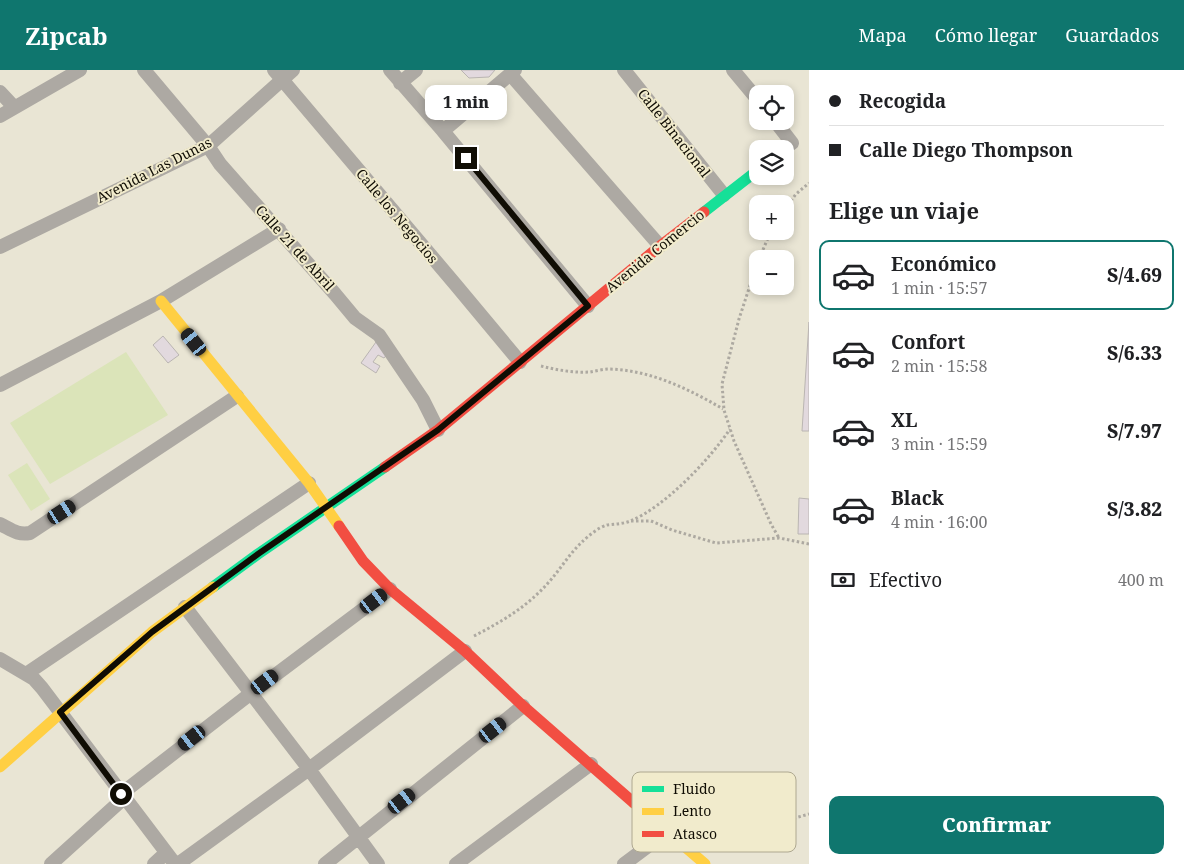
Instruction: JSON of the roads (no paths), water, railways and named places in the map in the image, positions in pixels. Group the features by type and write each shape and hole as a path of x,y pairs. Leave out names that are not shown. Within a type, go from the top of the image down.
{"street":[{"path":"0,116 80,70"},
{"name":"Calle 21 de Abril","path":"144,70 208,146 220,164 336,294 355,318 379,335 424,400 438,430"},
{"name":"Avenida Las Dunas","path":"0,247 208,146 278,75 293,70"},
{"path":"390,70 588,306"},
{"path":"400,83 416,70"},
{"name":"Calle Binacional","path":"624,70 724,196"},
{"path":"733,70 749,89"},
{"path":"443,131 513,72 660,246"},
{"name":"Calle los Negocios","path":"278,75 520,362"},
{"path":"0,92 14,107"},
{"name":"Avenida Comercio","path":"0,767 152,632 326,506 438,430 660,246 749,177"},
{"path":"0,386 161,301 279,229"},
{"path":"161,301 309,483 364,561 390,589 462,649 523,706 632,801"},
{"path":"0,524 16,533 30,533 237,396"},
{"path":"26,674 309,483"},
{"path":"51,864 123,796 250,694 390,589"},
{"path":"186,607 250,694 309,769 378,864"},
{"path":"0,659 34,679 42,688 166,853 177,864 309,769 462,649"},
{"path":"325,864 523,706"},
{"path":"456,864 591,764"},
{"path":"624,864 640,852"},
{"path":"691,852 705,864"},
{"path":"154,864 166,853"}]}
